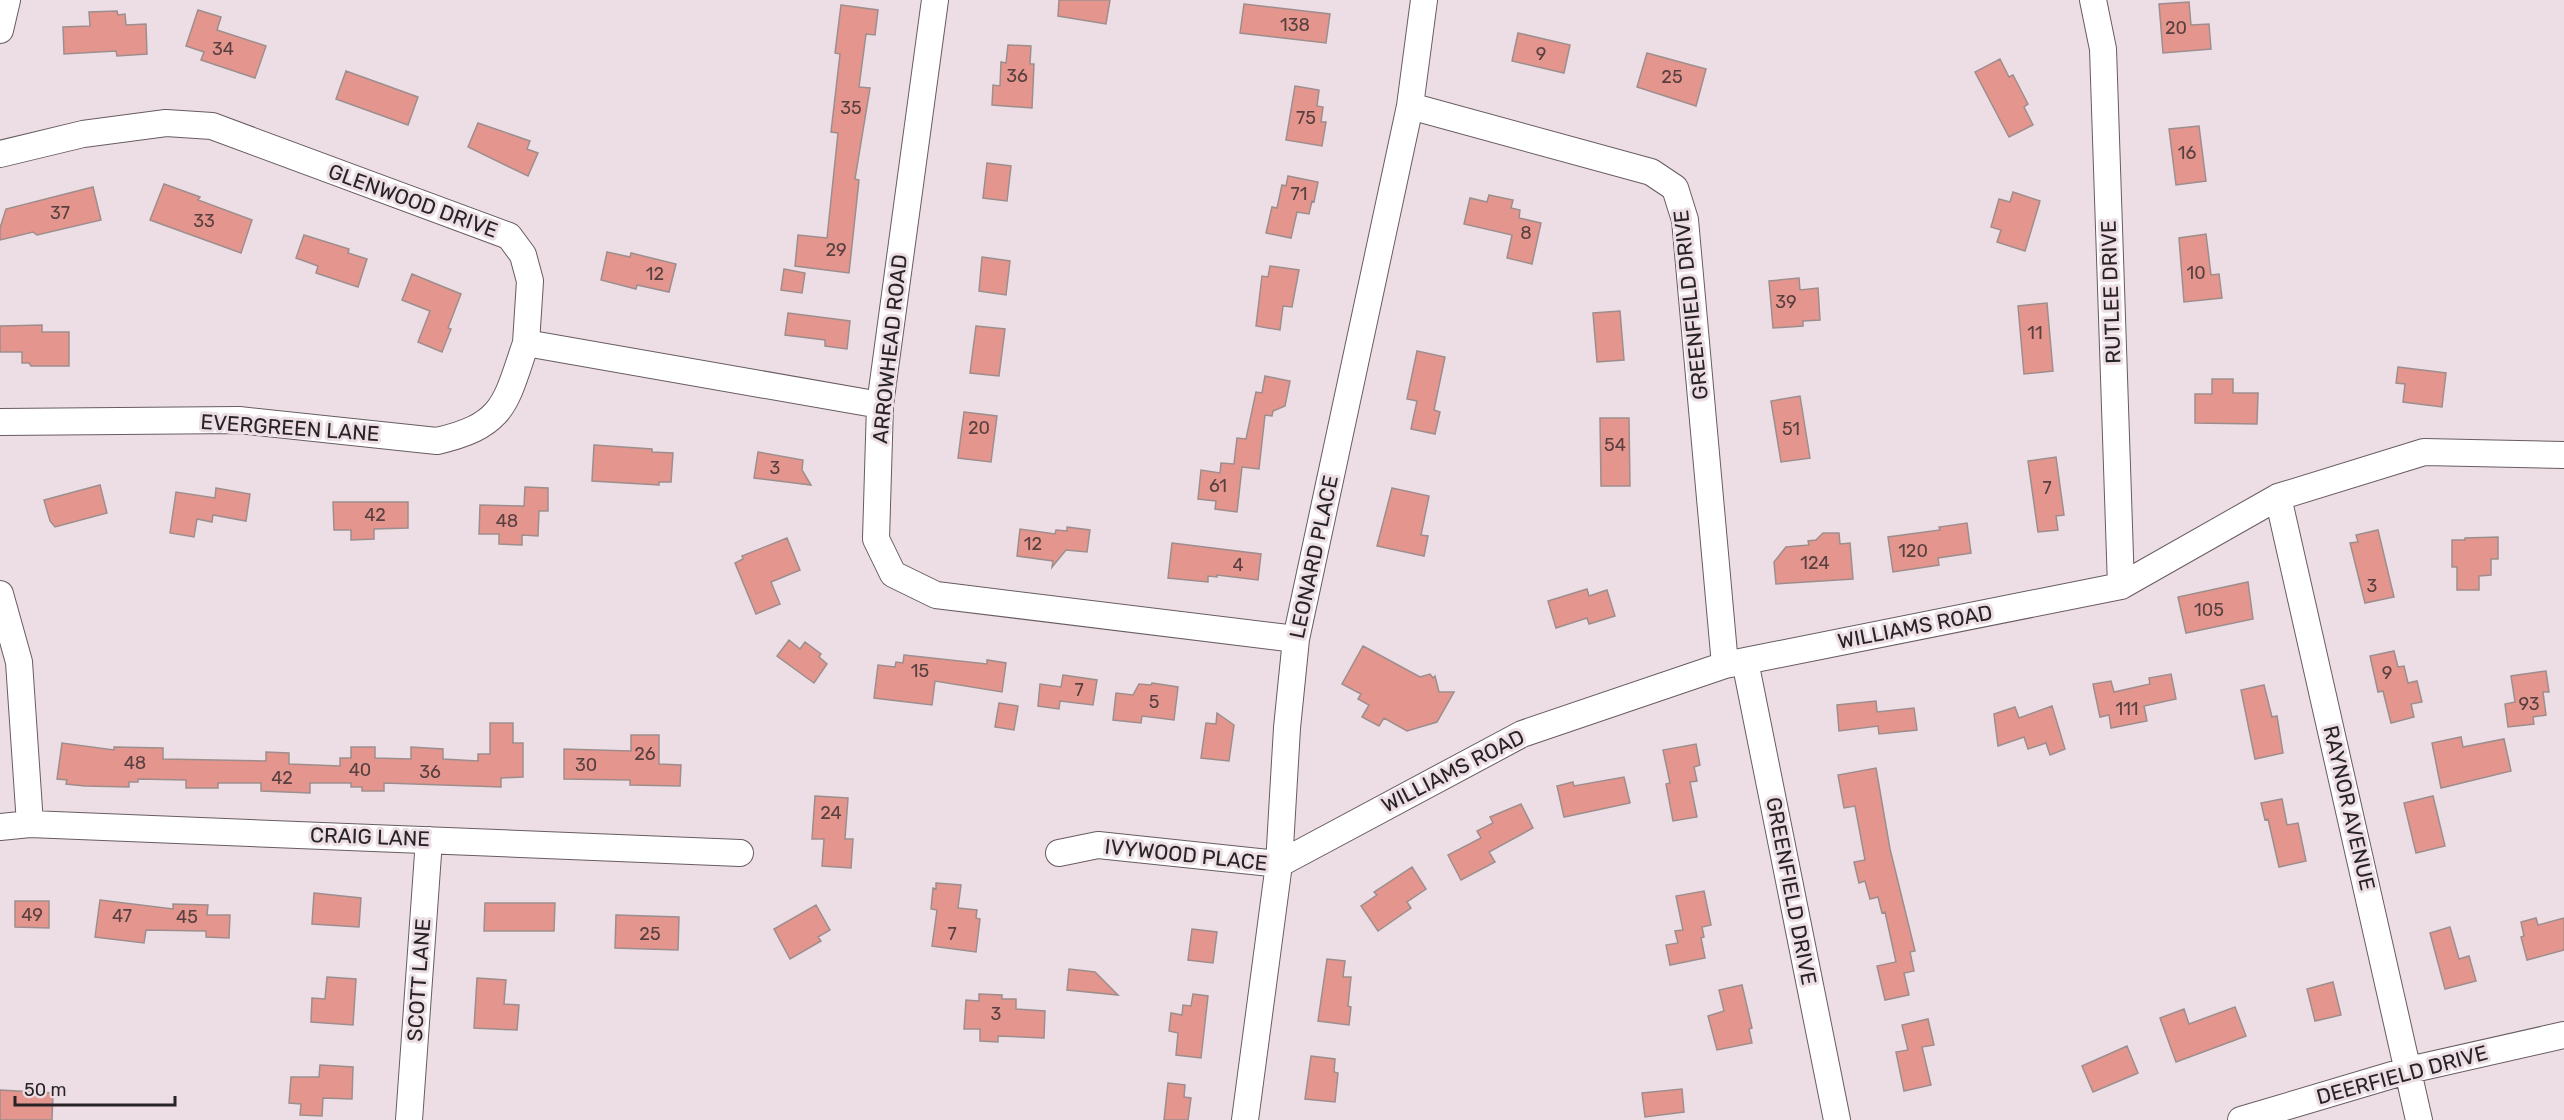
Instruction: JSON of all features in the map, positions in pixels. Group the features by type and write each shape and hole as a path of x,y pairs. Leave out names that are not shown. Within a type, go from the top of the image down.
{"street":[{"path":"0,30 7,0"},
{"name":"ARROWHEAD ROAD","path":"935,0 880,405 876,539 893,574 936,595 1296,639"},
{"name":"LEONARD PLACE","path":"1245,1120 1279,864 1287,728 1296,639 1410,106 1424,0"},
{"name":"RUTLEE DRIVE","path":"2093,0 2103,50 2121,586"},
{"name":"GREENFIELD DRIVE","path":"1410,106 1651,172 1675,188 1686,219 1735,663 1837,1120"},
{"name":"GLENWOOD DRIVE","path":"0,154 83,134 166,123 212,126 509,237 523,255 530,281 526,343"},
{"path":"526,343 880,405"},
{"name":"EVERGREEN LANE","path":"0,422 239,420 436,441 466,434 488,420 506,403 526,343"},
{"name":"WILLIAMS ROAD","path":"1279,864 1522,734 1735,663 2121,586 2278,497 2424,452 2564,455"},
{"name":"RAYNOR AVENUE","path":"2278,497 2419,1120"},
{"path":"0,594 19,662 30,824"},
{"name":"CRAIG LANE","path":"0,827 30,824 740,853"},
{"name":"SCOTT LANE","path":"409,1120 429,840"},
{"name":"IVYWOOD PLACE","path":"1059,853 1098,845 1279,864"},
{"name":"DEERFIELD DRIVE","path":"2241,1120 2409,1070 2564,1035"}],"building":[{"path":"1059,0 1110,0 1106,24 1058,16"},
{"path":"2189,2 2191,25 2209,24 2211,49 2163,53 2159,4"},
{"path":"1244,4 1330,14 1326,43 1240,33"},
{"path":"841,5 878,10 875,35 866,34 859,87 870,88 855,179 859,180 849,273 795,266 798,235 827,238 838,133 831,132 840,54 835,53"},
{"path":"198,10 221,17 217,30 266,46 255,78 201,60 204,52 186,46"},
{"path":"117,11 118,15 125,14 126,25 146,24 147,54 117,56 116,51 64,54 63,27 90,26 89,12"},
{"path":"1518,33 1570,45 1564,73 1512,61"},
{"path":"1008,45 1031,46 1030,64 1034,64 1032,108 992,105 993,85 1000,86 1001,62 1006,63"},
{"path":"1647,53 1706,69 1696,106 1637,87"},
{"path":"2000,59 2009,77 2013,75 2028,104 2024,107 2033,125 2009,137 1975,72"},
{"path":"346,71 418,97 408,125 336,99"},
{"path":"1295,86 1319,90 1317,106 1323,107 1321,122 1326,122 1322,146 1286,140"},
{"path":"478,123 530,141 527,149 538,153 528,176 468,147"},
{"path":"2199,126 2206,181 2176,185 2169,129"},
{"path":"987,163 1011,166 1007,201 983,198"},
{"path":"1288,176 1318,182 1309,214 1297,212 1291,238 1266,233 1272,207 1277,208 1282,185 1286,186"},
{"path":"164,184 200,197 198,200 252,220 241,253 150,220"},
{"path":"93,187 101,220 37,235 33,232 0,240 0,228 6,209"},
{"path":"2013,192 2040,201 2025,251 1997,242 2001,230 1991,227 1999,199 2010,202"},
{"path":"1489,195 1513,200 1511,208 1520,210 1519,218 1541,223 1532,264 1507,258 1512,235 1464,224 1470,198 1487,202"},
{"path":"2206,234 2211,275 2219,274 2222,298 2184,302 2179,238"},
{"path":"304,235 349,249 348,253 367,259 358,287 316,273 318,266 296,258"},
{"path":"607,252 630,257 631,253 676,264 669,292 637,285 636,289 601,280"},
{"path":"982,257 1010,261 1006,295 979,291"},
{"path":"1270,266 1299,270 1292,307 1283,306 1280,330 1256,326 1262,276 1268,277"},
{"path":"784,269 805,273 802,293 781,290"},
{"path":"412,274 461,294 442,352 418,342 430,311 402,300"},
{"path":"1799,278 1800,290 1818,288 1820,320 1803,321 1803,326 1773,328 1769,281"},
{"path":"2047,303 2053,371 2024,374 2018,306"},
{"path":"1620,311 1624,360 1597,362 1593,313"},
{"path":"788,313 850,321 847,349 825,346 825,340 785,335"},
{"path":"42,325 42,332 69,332 69,366 31,366 29,363 22,363 22,352 0,352 0,326"},
{"path":"976,326 1005,329 999,376 970,373"},
{"path":"1417,351 1445,357 1434,410 1440,412 1435,434 1411,429 1417,401 1407,399"},
{"path":"2398,367 2446,373 2442,407 2403,402 2405,384 2396,383"},
{"path":"1265,376 1290,381 1285,406 1273,411 1272,416 1265,415 1259,469 1242,467 1237,512 1215,509 1216,501 1198,499 1201,470 1220,473 1221,463 1234,464 1237,438 1246,439 1256,392 1262,393"},
{"path":"2212,379 2233,379 2233,393 2258,393 2257,424 2195,423 2195,394 2212,394"},
{"path":"1800,396 1810,458 1781,462 1771,401"},
{"path":"964,412 997,416 991,462 958,458"},
{"path":"1600,418 1629,418 1630,486 1601,486"},
{"path":"594,445 652,449 652,452 673,453 671,482 659,482 659,485 592,481"},
{"path":"758,452 803,460 802,470 811,485 754,478"},
{"path":"2056,457 2064,515 2056,516 2058,530 2038,532 2028,461"},
{"path":"100,485 107,513 55,527 50,521 44,500"},
{"path":"525,487 548,488 548,511 539,511 538,536 522,535 522,545 499,544 499,534 479,534 480,505 524,506"},
{"path":"216,488 250,494 246,521 213,515 212,522 197,519 194,537 170,533 176,492 215,498"},
{"path":"1392,488 1429,496 1421,535 1428,536 1424,556 1377,546"},
{"path":"333,502 408,502 408,528 374,529 374,539 351,540 351,530 334,530"},
{"path":"1967,523 1971,553 1938,558 1939,565 1893,572 1888,537 1940,530 1939,527"},
{"path":"1067,527 1090,530 1087,552 1066,550 1052,567 1053,561 1017,556 1020,529 1055,534 1056,530 1067,531"},
{"path":"2378,530 2394,597 2365,603 2350,543 2358,542 2356,535"},
{"path":"1823,533 1839,533 1840,544 1850,543 1853,579 1776,584 1774,562 1786,547 1809,545 1808,541 1816,540"},
{"path":"2498,537 2498,559 2491,559 2491,575 2479,576 2479,590 2457,590 2457,567 2452,567 2452,540"},
{"path":"787,538 800,570 771,582 780,604 756,614 735,563 743,559 742,556"},
{"path":"1172,543 1261,554 1258,580 1217,575 1217,577 1208,576 1208,582 1168,578"},
{"path":"2248,582 2253,619 2186,633 2178,597"},
{"path":"1587,589 1589,596 1607,590 1615,616 1589,624 1587,618 1556,628 1548,601"},
{"path":"789,640 800,649 805,642 821,654 819,657 827,664 814,683 777,656"},
{"path":"1363,646 1420,677 1430,674 1433,678 1435,676 1439,692 1454,692 1437,722 1407,731 1384,718 1379,726 1362,717 1369,705 1358,699 1361,694 1342,684"},
{"path":"2394,651 2398,667 2404,666 2408,683 2417,681 2422,702 2411,704 2414,717 2391,723 2383,691 2378,692 2370,656"},
{"path":"904,655 987,664 987,660 1006,663 1002,692 935,681 932,705 874,698 878,665 895,667 896,662 903,663"},
{"path":"2546,671 2549,692 2543,692 2546,715 2533,717 2534,724 2508,727 2505,704 2515,702 2511,676"},
{"path":"2171,674 2176,699 2144,706 2147,721 2111,728 2109,715 2100,717 2093,684 2111,681 2114,692 2150,684 2149,678"},
{"path":"1063,675 1097,680 1093,705 1060,701 1059,709 1038,706 1040,684 1061,687"},
{"path":"1152,683 1178,687 1174,720 1142,716 1141,723 1113,720 1116,693 1133,695 1139,684 1151,685"},
{"path":"2264,685 2272,717 2277,716 2283,753 2255,759 2241,690"},
{"path":"1876,701 1877,712 1914,708 1917,730 1879,734 1878,726 1839,731 1837,705"},
{"path":"999,703 1018,706 1014,730 995,727"},
{"path":"2052,706 2065,749 2050,755 2046,743 2028,749 2024,737 1998,746 1994,714 2015,707 2019,718"},
{"path":"1217,713 1234,725 1229,761 1201,758 1206,723 1216,724"},
{"path":"490,723 513,723 513,743 523,743 523,777 501,778 501,787 384,783 384,791 362,791 362,787 351,787 351,783 310,783 310,793 261,791 261,783 218,783 218,788 186,788 186,780 138,779 138,782 129,782 129,787 66,784 67,780 57,779 62,743 114,750 114,747 163,748 163,759 266,761 266,752 289,753 289,764 340,766 340,758 351,758 351,747 375,747 375,758 411,759 411,747 443,749 443,759 478,761 478,754 490,754"},
{"path":"631,735 659,735 659,764 681,765 680,786 630,785 630,780 564,779 564,749 631,751"},
{"path":"2461,737 2463,747 2504,739 2511,771 2441,788 2432,743"},
{"path":"1696,744 1700,765 1694,767 1697,781 1690,782 1697,817 1673,821 1666,784 1670,783 1663,750"},
{"path":"1876,768 1890,849 1915,951 1910,952 1914,971 1904,973 1909,995 1885,1000 1877,966 1896,962 1885,912 1882,913 1878,897 1870,899 1865,881 1859,883 1854,862 1865,860 1855,806 1844,808 1838,775"},
{"path":"1624,777 1630,803 1564,817 1557,786 1573,782 1574,786"},
{"path":"815,796 848,798 845,839 853,839 851,868 822,866 824,839 812,839"},
{"path":"2433,796 2445,846 2416,853 2404,803"},
{"path":"2282,799 2287,825 2298,823 2306,861 2279,867 2268,819 2265,820 2261,803"},
{"path":"1521,804 1533,828 1489,852 1495,862 1461,880 1448,855 1481,838 1477,831 1493,823 1490,817"},
{"path":"1412,867 1426,889 1407,902 1411,908 1378,931 1361,906 1377,895 1374,892"},
{"path":"936,883 961,885 958,908 977,910 976,918 980,919 976,952 932,946 937,910 931,909 933,888 936,889"},
{"path":"1704,891 1711,925 1702,927 1704,937 1701,938 1705,958 1670,965 1666,945 1678,943 1675,931 1683,930 1676,896"},
{"path":"314,893 361,898 359,927 312,924"},
{"path":"100,900 173,909 173,904 208,905 207,915 230,915 229,938 206,937 206,931 146,930 144,943 95,937"},
{"path":"15,901 49,901 49,928 15,927"},
{"path":"485,903 555,903 554,931 484,931"},
{"path":"816,905 830,930 818,937 821,941 790,959 774,929"},
{"path":"616,915 679,917 678,950 615,948"},
{"path":"2536,918 2538,925 2564,918 2564,950 2527,960 2521,937 2524,936 2521,922"},
{"path":"2450,927 2459,959 2469,956 2476,981 2445,989 2430,933"},
{"path":"1192,929 1217,932 1213,963 1188,960"},
{"path":"1327,959 1345,961 1343,977 1351,977 1349,1025 1318,1021"},
{"path":"1069,969 1095,972 1118,995 1067,990"},
{"path":"327,977 356,979 353,1025 311,1022 312,998 325,999"},
{"path":"477,978 506,980 504,1004 519,1005 517,1030 474,1028"},
{"path":"2333,982 2341,1015 2315,1021 2307,989"},
{"path":"1742,985 1752,1028 1749,1029 1752,1043 1717,1050 1708,1016 1724,1011 1719,990"},
{"path":"979,994 1002,995 1002,999 1016,999 1016,1009 1045,1011 1044,1038 998,1036 998,1042 980,1041 980,1029 964,1029 966,1000 979,1001"},
{"path":"1193,994 1208,996 1201,1058 1176,1055 1178,1033 1169,1031 1171,1013 1182,1015 1183,1005 1191,1006"},
{"path":"2235,1007 2246,1036 2176,1062 2160,1018 2184,1009 2189,1024"},
{"path":"1928,1019 1934,1045 1922,1047 1931,1085 1904,1091 1896,1052 1908,1050 1902,1025"},
{"path":"2127,1046 2138,1073 2093,1092 2082,1066"},
{"path":"1311,1056 1335,1059 1334,1072 1338,1073 1335,1102 1305,1099"},
{"path":"320,1065 353,1067 352,1099 323,1098 322,1116 300,1115 301,1104 289,1103 291,1077 319,1077"},
{"path":"1168,1083 1185,1085 1184,1097 1191,1098 1188,1120 1164,1120"},
{"path":"1682,1089 1684,1112 1645,1117 1642,1093"},
{"path":"0,1090 53,1093 52,1120 0,1120"}]}
